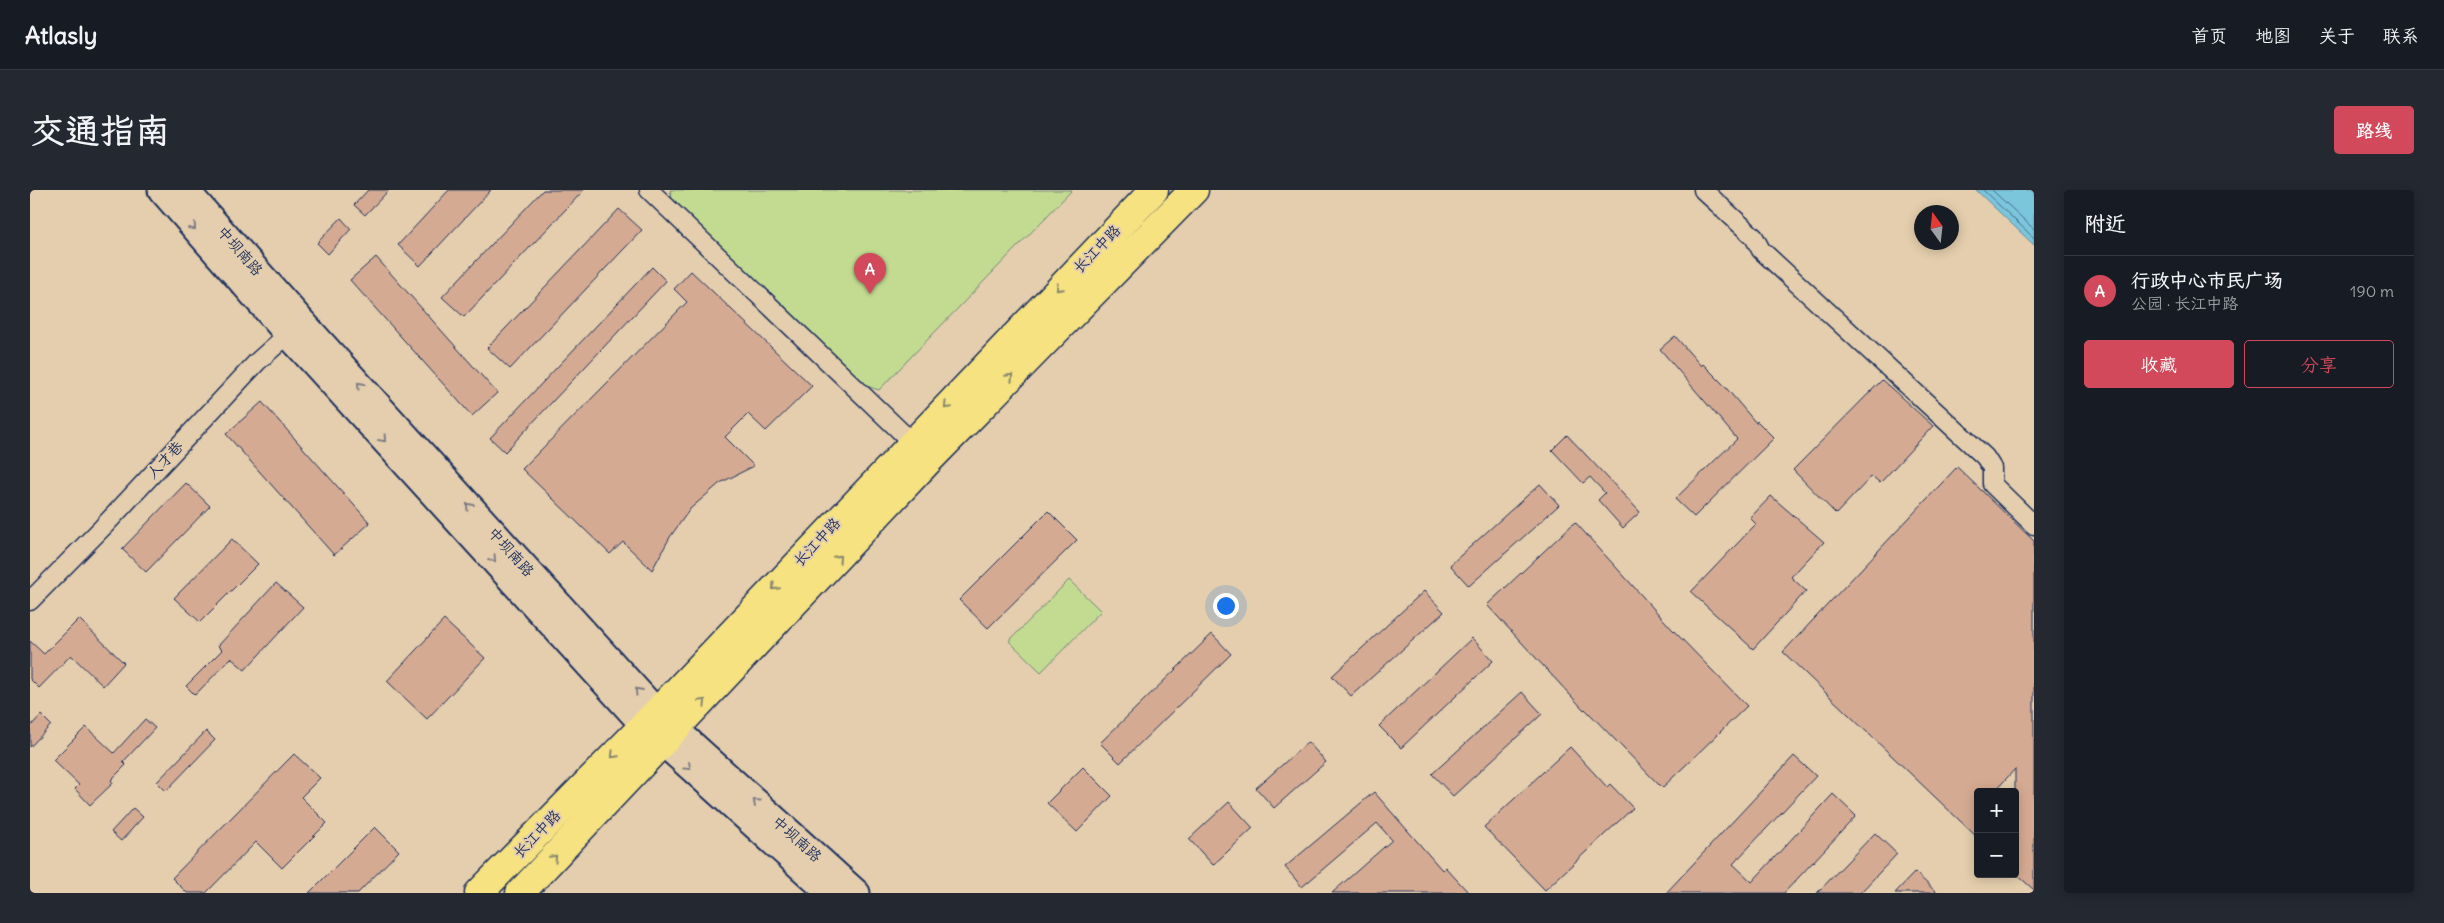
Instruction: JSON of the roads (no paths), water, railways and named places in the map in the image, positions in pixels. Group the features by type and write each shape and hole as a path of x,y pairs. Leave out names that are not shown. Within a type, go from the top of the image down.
{"main road":[{"name":"中坝南路","path":"161,190 288,335 650,718 829,893"},
{"name":"中坝南路","path":"186,190 650,718"},
{"name":"长江中路","path":"520,893 669,737 1154,190"},
{"name":"长江中路","path":"479,893 650,718 921,451 1194,190"},
{"name":"中坝南路","path":"669,737 857,893"}],"street":[{"path":"649,190 921,451"},
{"path":"1703,190 1754,237 1762,250 1985,457 1992,468 1992,484 2034,525"},
{"name":"人才巷","path":"30,601 103,527 257,362 303,322"}],"water":[{"path":"1976,190 2034,190 2034,245"}],"place":[{"name":"行政中心市民广场","path":"870,294"}]}
